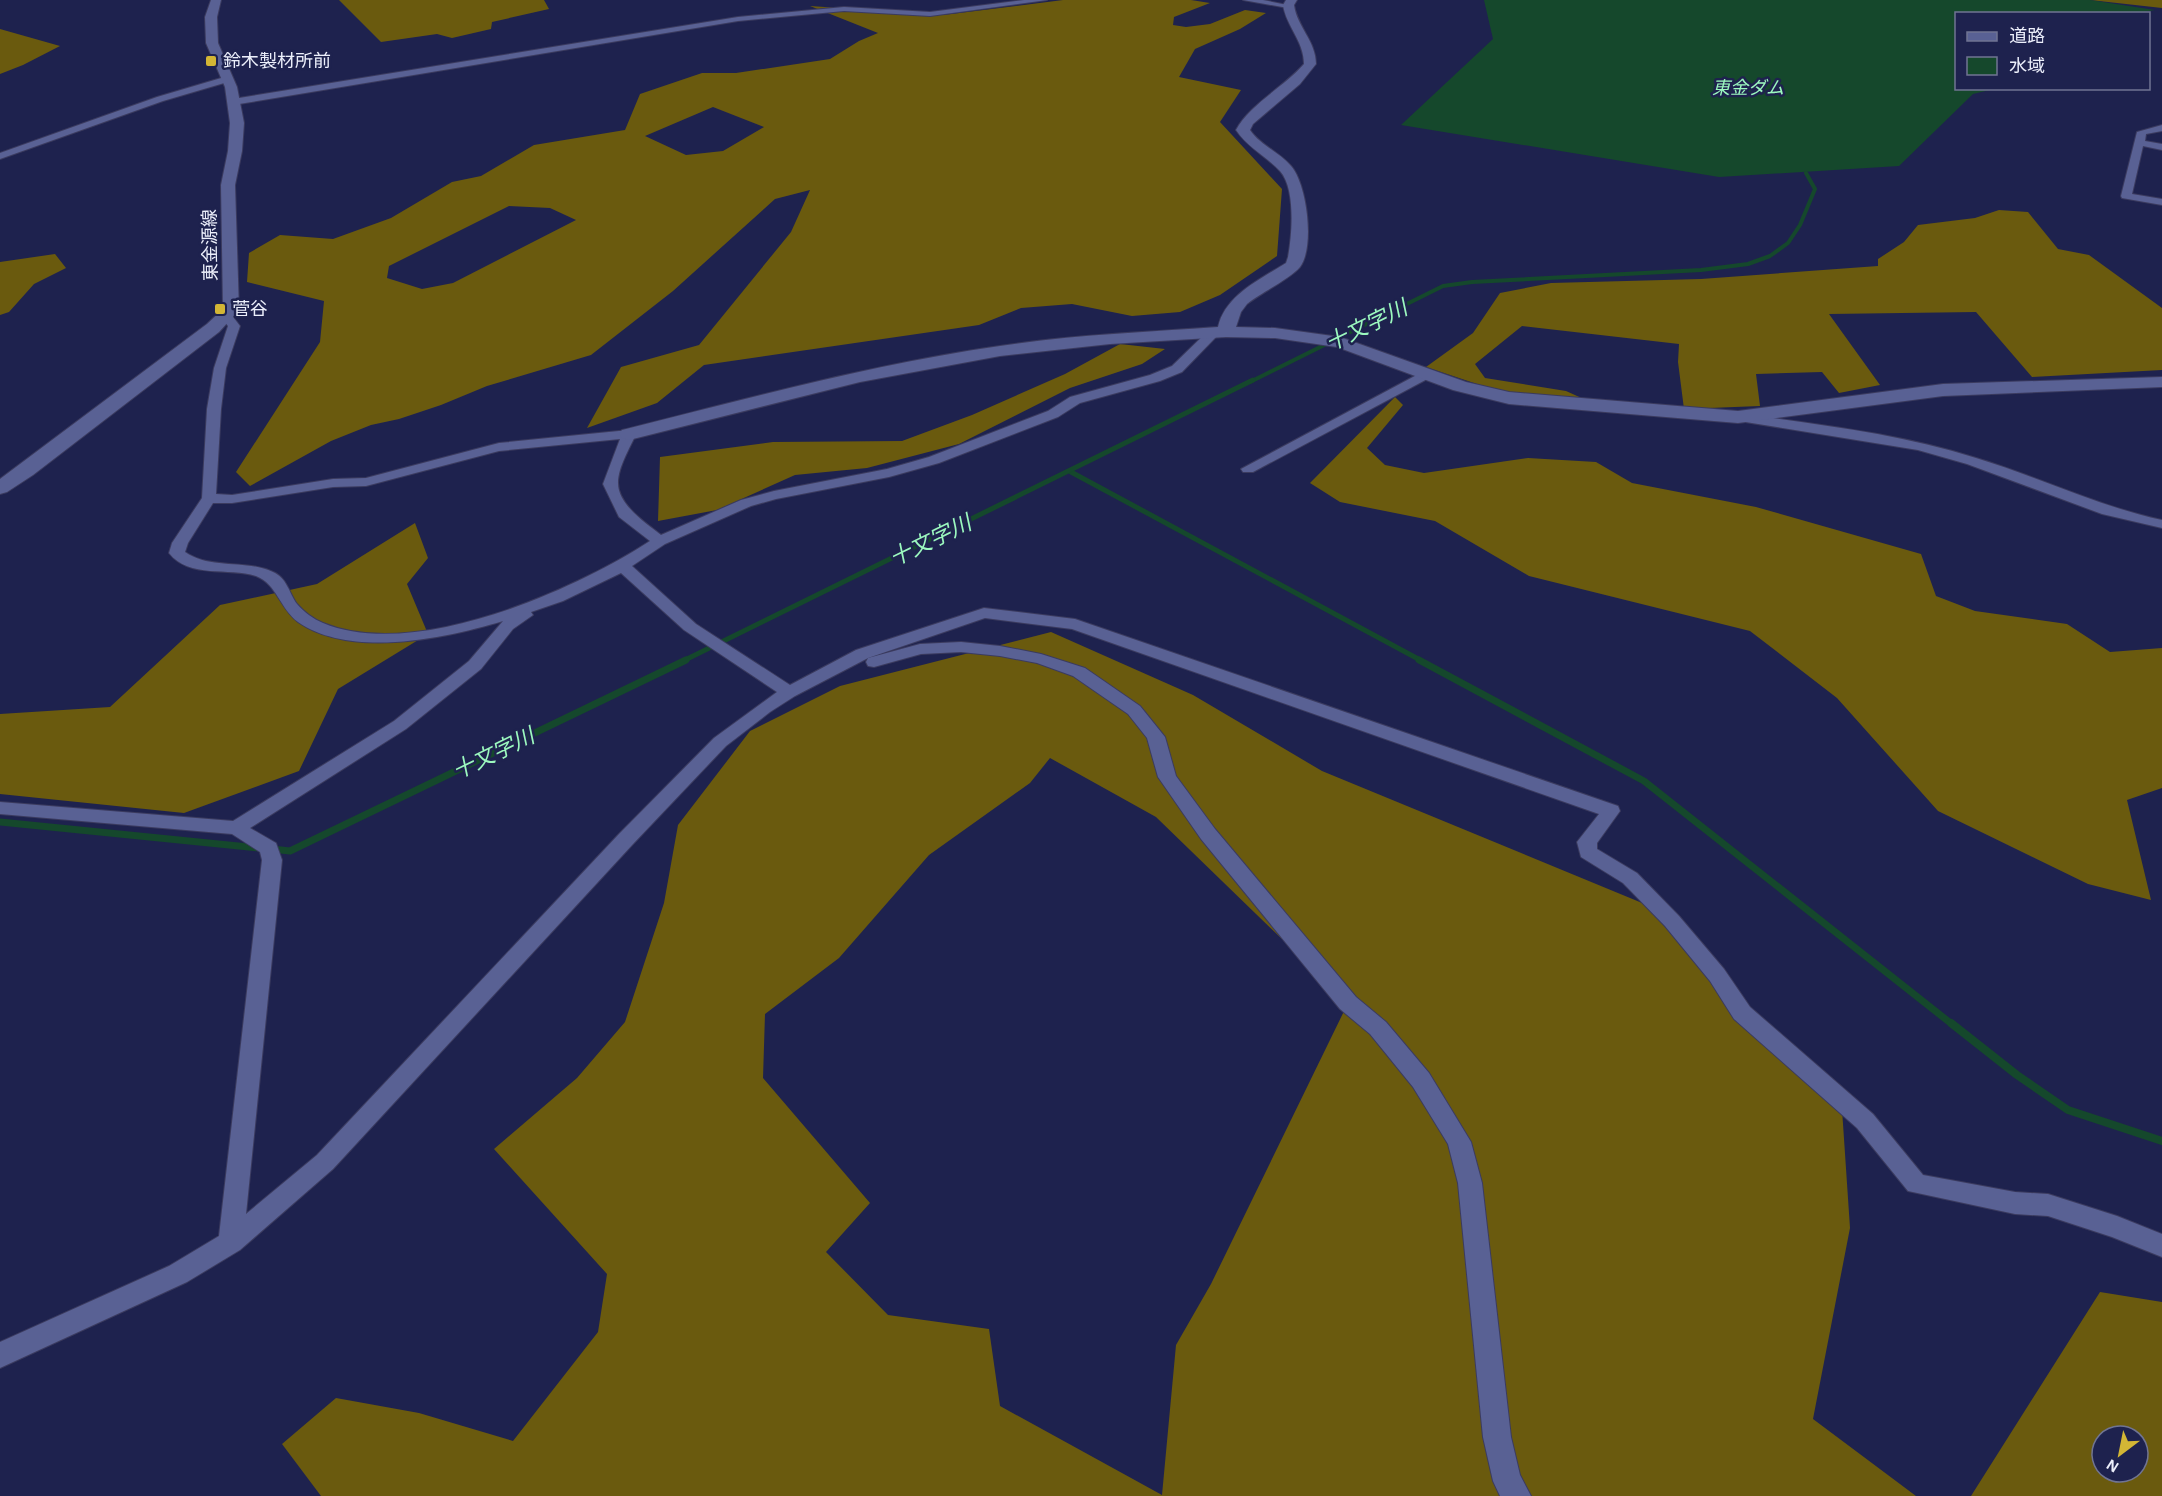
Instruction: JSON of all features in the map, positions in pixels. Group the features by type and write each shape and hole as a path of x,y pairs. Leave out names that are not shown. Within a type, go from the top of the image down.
{"street":[{"name":"東金源線","path":"216,0 211,17 212,43 228,80 236,133 228,185 232,304 226,316"},
{"path":"233,102 738,19 844,9 930,14 1043,0"},
{"path":"0,488 35,464 226,316 234,326 220,368 214,409 209,498 180,543 177,553 193,562 252,571 269,576 280,585 290,606 303,618 323,629 369,638 409,636 481,623 595,582 660,542 746,503 774,495 846,483 934,460 1053,414 1075,400 1155,378 1177,369 1226,326 1241,300 1293,265 1298,256 1299,240 1294,183 1290,173 1249,141 1244,130 1247,122 1296,81 1310,64 1311,55 1309,47 1292,21 1290,3 1246,0"},
{"path":"0,156 160,99 228,80"},
{"path":"2162,128 2142,132 2126,196 2162,202"},
{"path":"2140,143 2162,147"},
{"path":"209,498 232,499 333,483 366,482 499,447 629,434 860,376 1000,351 1110,339 1220,332 1275,333 1341,342 1460,386 1509,398 1583,406 1738,417 1891,440 1947,453 2090,505 2162,524"},
{"path":"1248,469 1426,374"},
{"path":"1738,417 1943,390 2162,382"},
{"path":"629,434 613,471 610,484 624,514 660,542"},
{"path":"622,566 690,627 789,692"},
{"path":"236,828 400,725 475,665 507,626 556,597"},
{"path":"0,1355 178,1274 231,1242 325,1162 626,839 720,742 789,692 862,654 984,613 1075,624 1611,811 1587,842 1588,852 1630,878 1672,921 1717,975 1742,1013 1865,1121 1916,1184 2015,1203 2048,1205 2117,1227 2162,1246"},
{"path":"825,675 920,649 961,647 1000,651 1041,659 1079,672 1134,710 1156,736 1167,777 1208,834 1348,1003 1378,1028 1421,1080 1459,1142 1470,1183 1497,1437 1508,1481 1517,1496"},
{"path":"0,808 236,828 269,848 273,860 231,1242"}],"shaded area":[{"path":"339,0 544,0 549,9 492,22 491,29 452,38 437,34 381,42"},
{"path":"1063,0 1191,0 1210,3 1174,17 1173,25 1186,27 1210,24 1245,10 1266,13 1240,29 1195,49 1179,77 1241,90 1220,122 1282,189 1277,256 1220,295 1180,312 1132,316 1072,304 1021,308 979,325 704,365 657,403 587,428 621,367 699,345 791,232 810,190 775,199 673,291 591,355 487,386 399,419 371,425 331,441 250,486 236,472 320,342 324,301 247,282 249,253 280,235 333,239 391,218 452,182 481,176 534,145 625,130 640,94 702,73 736,73 830,59 859,41 878,33 810,6 943,15","holes":["713,107 764,127 723,151 686,155 645,136","509,206 550,208 576,220 453,283 422,289 387,278 389,266"]},
{"path":"2090,0 2162,0 2162,8"},
{"path":"0,29 60,46 0,74"},
{"path":"1999,210 2028,212 2058,249 2089,255 2162,308 2162,370 2032,377 1976,312 1829,314 1880,385 1839,393 1822,372 1756,374 1760,406 1684,409 1678,362 1679,344 1522,326 1475,364 1485,378 1566,391 1586,400 1498,391 1426,367 1473,333 1500,293 1551,283 1701,279 1878,266 1878,259 1904,242 1918,225 1975,218"},
{"path":"55,254 66,268 34,284 9,312 0,315 0,262"},
{"path":"1120,344 1165,349 1142,364 1070,388 959,444 867,468 795,475 717,510 658,521 660,457 773,442 902,441 972,415 1065,374"},
{"path":"1395,397 1403,405 1367,448 1385,465 1424,473 1528,458 1596,462 1632,483 1756,507 1921,554 1936,596 1975,611 2067,624 2110,652 2162,648 2162,788 2127,800 2151,900 2088,884 1938,811 1837,698 1750,631 1529,576 1435,521 1340,502 1310,483"},
{"path":"415,523 428,558 407,584 428,634 338,689 299,771 184,813 0,794 0,714 110,707 220,605 317,584"},
{"path":"1051,632 1193,695 1322,771 1647,905 1749,1028 1842,1109 1850,1228 1813,1419 1916,1496 321,1496 282,1444 336,1398 419,1413 513,1441 598,1332 607,1274 494,1149 577,1078 625,1022 664,903 678,825 750,731 840,686","holes":["1050,758 1156,817 1348,1003 1211,1284 1176,1345 1162,1495 1000,1406 989,1329 888,1315 826,1252 870,1203 763,1078 765,1014 839,958 929,855 1030,783"]},
{"path":"2100,1292 2162,1302 2162,1496 1971,1496"}],"water":[{"name":"東金ダム","path":"1484,0 2090,0 2155,10 2143,12 1955,12 1955,90 1990,90 1973,94 1899,166 1719,177 1401,125 1493,39"}],"waterway":[{"name":"十文字川","path":"1250,382 1443,286 1472,282 1701,270 1748,264 1770,256 1788,243 1800,225 1815,189 1806,173"},
{"name":"十文字川","path":"683,661 1253,380"},
{"path":"1071,472 1422,661"},
{"name":"十文字川","path":"272,849 290,851 686,660"},
{"path":"1419,660 1644,781 1953,1025"},
{"name":"十文字川","path":"0,822 259,848"},
{"path":"1951,1023 2017,1075 2068,1110 2162,1141"}],"place":[{"name":"鈴木製材所前","path":"211,61"},
{"name":"菅谷","path":"220,309"}]}
